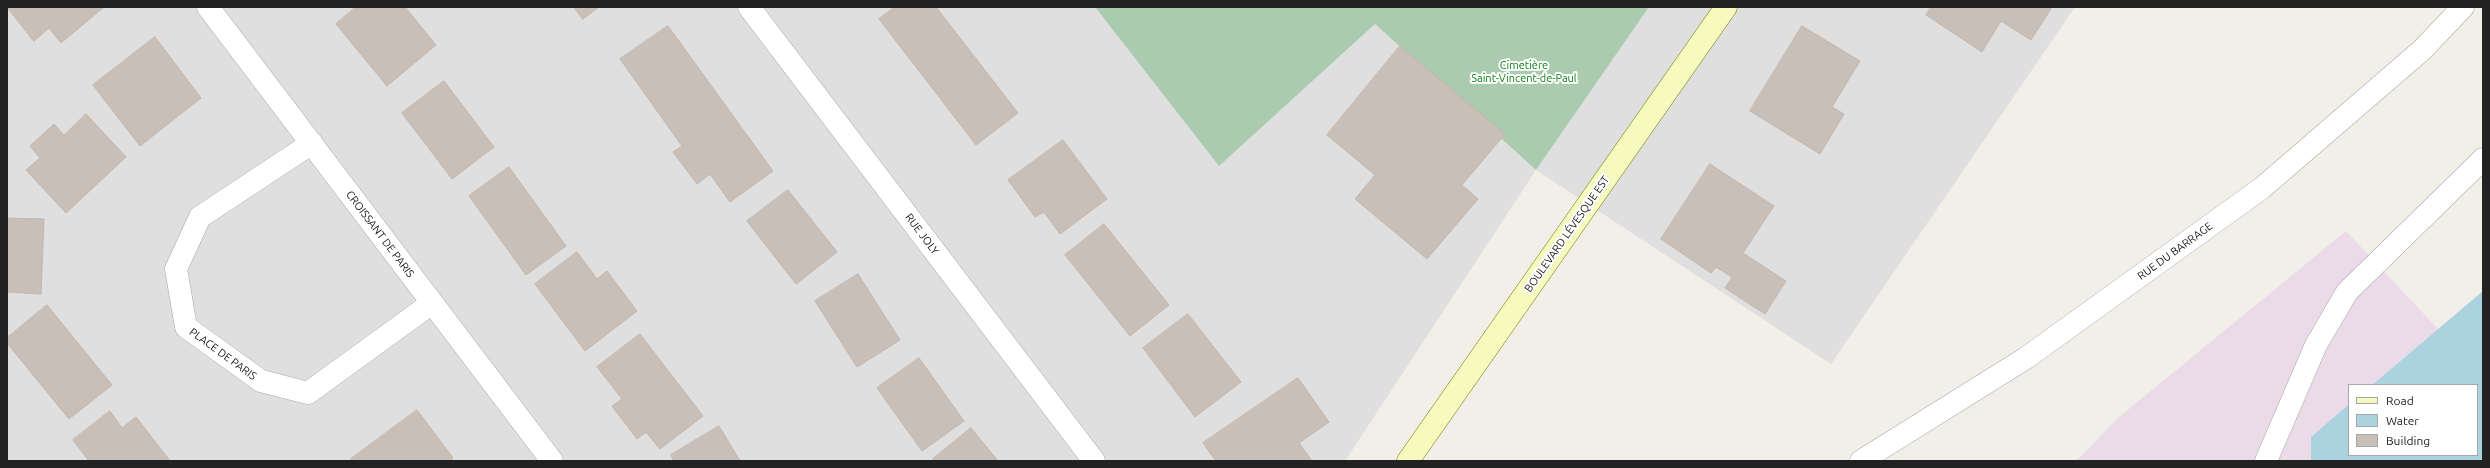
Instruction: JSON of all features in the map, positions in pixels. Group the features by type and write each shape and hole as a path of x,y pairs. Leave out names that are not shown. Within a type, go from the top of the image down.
{"street":[{"name":"CROISSANT DE PARIS","path":"208,7 552,461"},
{"name":"RUE JOLY","path":"749,7 1094,461"},
{"name":"BOULEVARD LÉVESQUE EST","path":"1408,461 1726,7"},
{"name":"RUE DU BARRAGE","path":"1861,461 2026,358 2262,188 2422,50 2463,7"},
{"name":"PLACE DE PARIS","path":"312,143 200,217 176,269 186,327 261,381 308,393 432,303"},
{"path":"2266,461 2316,346 2347,292 2483,159"}],"shaded area":[{"path":"7,7 1095,7 1219,165 1375,24 1536,170 1345,461 7,461"},
{"path":"1649,7 2075,7 1831,364 1536,170"},
{"path":"2346,231 2438,329 2373,384 2348,384 2348,405 2311,437 2311,461 2076,461 2119,417"}],"green space":[{"name":"Cimetière Saint-Vincent-de-Paul","path":"1095,7 1649,7 1536,170 1375,24 1219,166"}],"water":[{"path":"2483,291 2483,461 2311,461 2311,437 2348,405 2348,456 2478,456 2478,384 2373,384"}],"building":[{"path":"7,7 104,7 61,43 49,28 34,41"},
{"path":"356,7 405,7 436,45 387,86 336,24"},
{"path":"574,7 599,7 583,19"},
{"path":"895,7 936,7 1018,113 976,145 879,19"},
{"path":"1931,7 2052,7 2031,40 2001,21 1982,52 1926,15"},
{"path":"668,26 773,171 730,202 710,174 697,184 673,152 682,146 620,59"},
{"path":"1802,26 1860,61 1832,107 1844,114 1820,154 1750,111"},
{"path":"155,37 201,98 140,146 93,85"},
{"path":"1400,46 1505,134 1462,185 1478,199 1427,259 1355,199 1375,175 1327,135"},
{"path":"444,81 494,147 452,179 402,113"},
{"path":"86,114 126,157 66,213 26,170 40,158 30,146 54,124 64,135"},
{"path":"1063,140 1107,199 1060,234 1044,212 1035,217 1008,180"},
{"path":"1710,164 1774,206 1743,253 1786,281 1765,314 1725,288 1732,277 1716,267 1711,273 1661,239"},
{"path":"509,167 566,246 526,275 469,196"},
{"path":"788,190 837,252 796,284 747,221"},
{"path":"7,218 44,219 41,294 7,292"},
{"path":"1104,224 1169,305 1130,336 1065,255"},
{"path":"577,252 597,279 607,271 637,311 585,351 535,284"},
{"path":"858,274 900,340 857,367 815,301"},
{"path":"47,305 112,385 69,419 7,343 7,338"},
{"path":"1188,314 1241,382 1195,417 1143,348"},
{"path":"640,334 703,416 660,449 646,432 637,439 612,406 622,399 597,367"},
{"path":"919,358 964,421 922,451 877,388"},
{"path":"1298,378 1329,422 1299,443 1312,461 1216,461 1203,443"},
{"path":"417,410 453,458 450,461 352,461 351,459"},
{"path":"110,411 122,428 136,417 170,461 89,461 73,440"},
{"path":"719,426 740,461 674,461 671,455"},
{"path":"971,428 998,461 935,461 933,459"}]}
